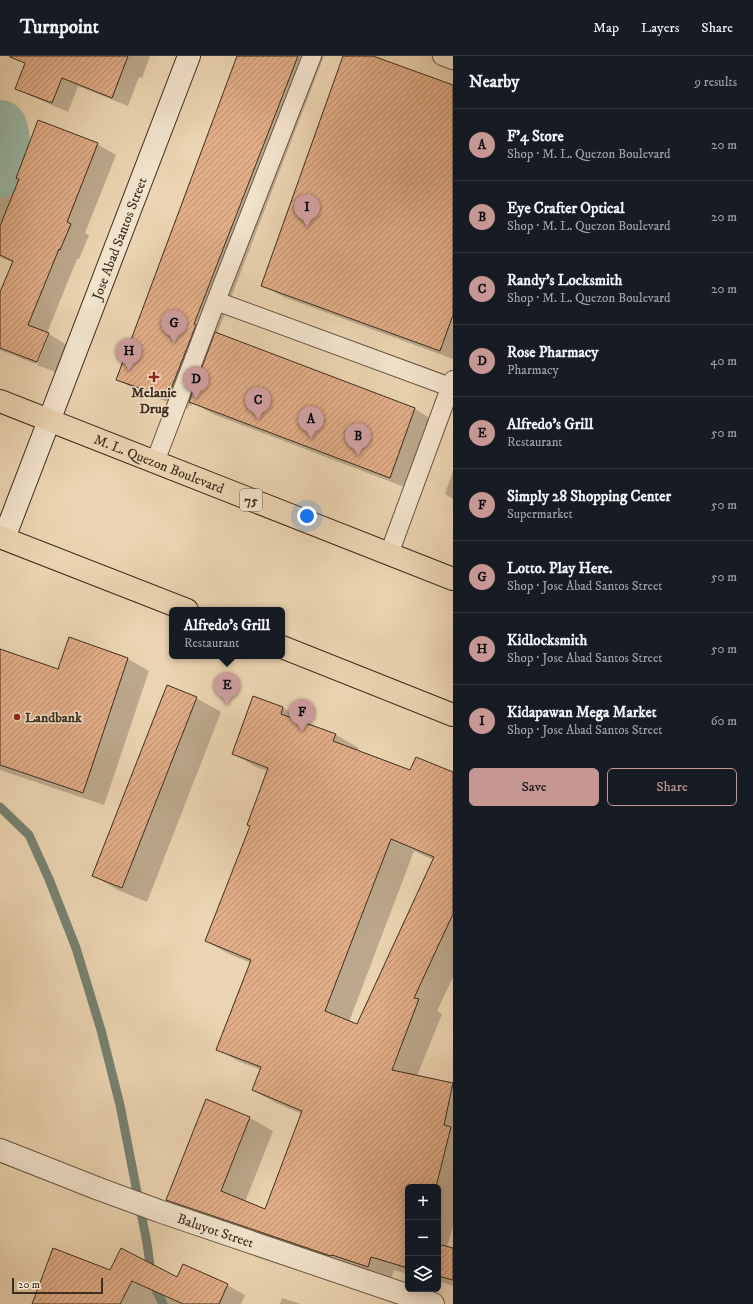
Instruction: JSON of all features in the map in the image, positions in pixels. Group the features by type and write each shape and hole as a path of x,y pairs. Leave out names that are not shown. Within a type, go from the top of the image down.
{"highway":[{"name":"M. L. Quezon Boulevard","path":"0,401 453,579"},
{"path":"1,541 179,607"},
{"path":"285,648 453,715"}],"main road":[{"name":"Jose Abad Santos Street","path":"1,541 50,420 189,56"},
{"name":"Baluyot Street","path":"0,1150 159,1211 433,1304"}],"lane":[{"path":"155,462 312,56"},
{"path":"442,56 453,60"},
{"path":"216,301 452,385 389,554"}],"building":[{"path":"10,56 128,56 112,98 62,78 52,103 15,89 25,63"},
{"path":"237,56 298,56 194,324 196,325 169,394 167,393 166,397 116,380"},
{"path":"343,56 373,56 453,85 453,315 440,351 261,286"},
{"path":"38,120 98,143 67,222 71,224 60,250 59,249 28,325 49,333 37,362 0,348 0,292 13,261 0,255 0,226 19,179 16,178"},
{"path":"215,332 415,408 390,478 189,402"},
{"path":"69,637 128,658 83,793 0,765 0,649 58,669"},
{"path":"167,685 197,697 122,888 92,876"},
{"path":"253,696 283,707 281,714 336,734 333,741 410,770 416,757 453,772 453,914 414,998 419,999 392,1070 453,1083 444,1125 451,1127 437,1184 405,1184 405,1267 371,1257 368,1267 332,1255 331,1256 166,1200 206,1099 250,1117 221,1191 265,1209 302,1111 252,1090 261,1067 216,1050 251,960 205,941 250,826 247,825 268,768 232,754","holes":["391,839 434,857 357,1024 325,1011"]},
{"path":"441,1245 453,1248 453,1280 441,1277"},
{"path":"53,1248 110,1270 121,1248 177,1277 183,1264 228,1284 219,1304 183,1304 132,1281 120,1304 32,1304"}],"waterway":[{"path":"0,127 3,138 0,171"},
{"path":"0,807 29,835 49,879 76,948 101,1030 120,1105 147,1243 151,1273 157,1292 163,1304"}],"place":[{"name":"Kidapawan Mega Market","path":"307,227"},
{"name":"Lotto. Play Here.","path":"174,343"},
{"name":"Kidlocksmith","path":"129,371"},
{"name":"Melanie Drug","path":"154,377"},
{"name":"Rose Pharmacy","path":"196,399"},
{"name":"Randy's Locksmith","path":"258,420"},
{"name":"F'4 Store","path":"311,439"},
{"name":"Eye Crafter Optical","path":"358,456"},
{"name":"Alfredo's Grill","path":"227,705"},
{"name":"Landbank","path":"17,717"},
{"name":"Simply 28 Shopping Center","path":"302,732"}]}
